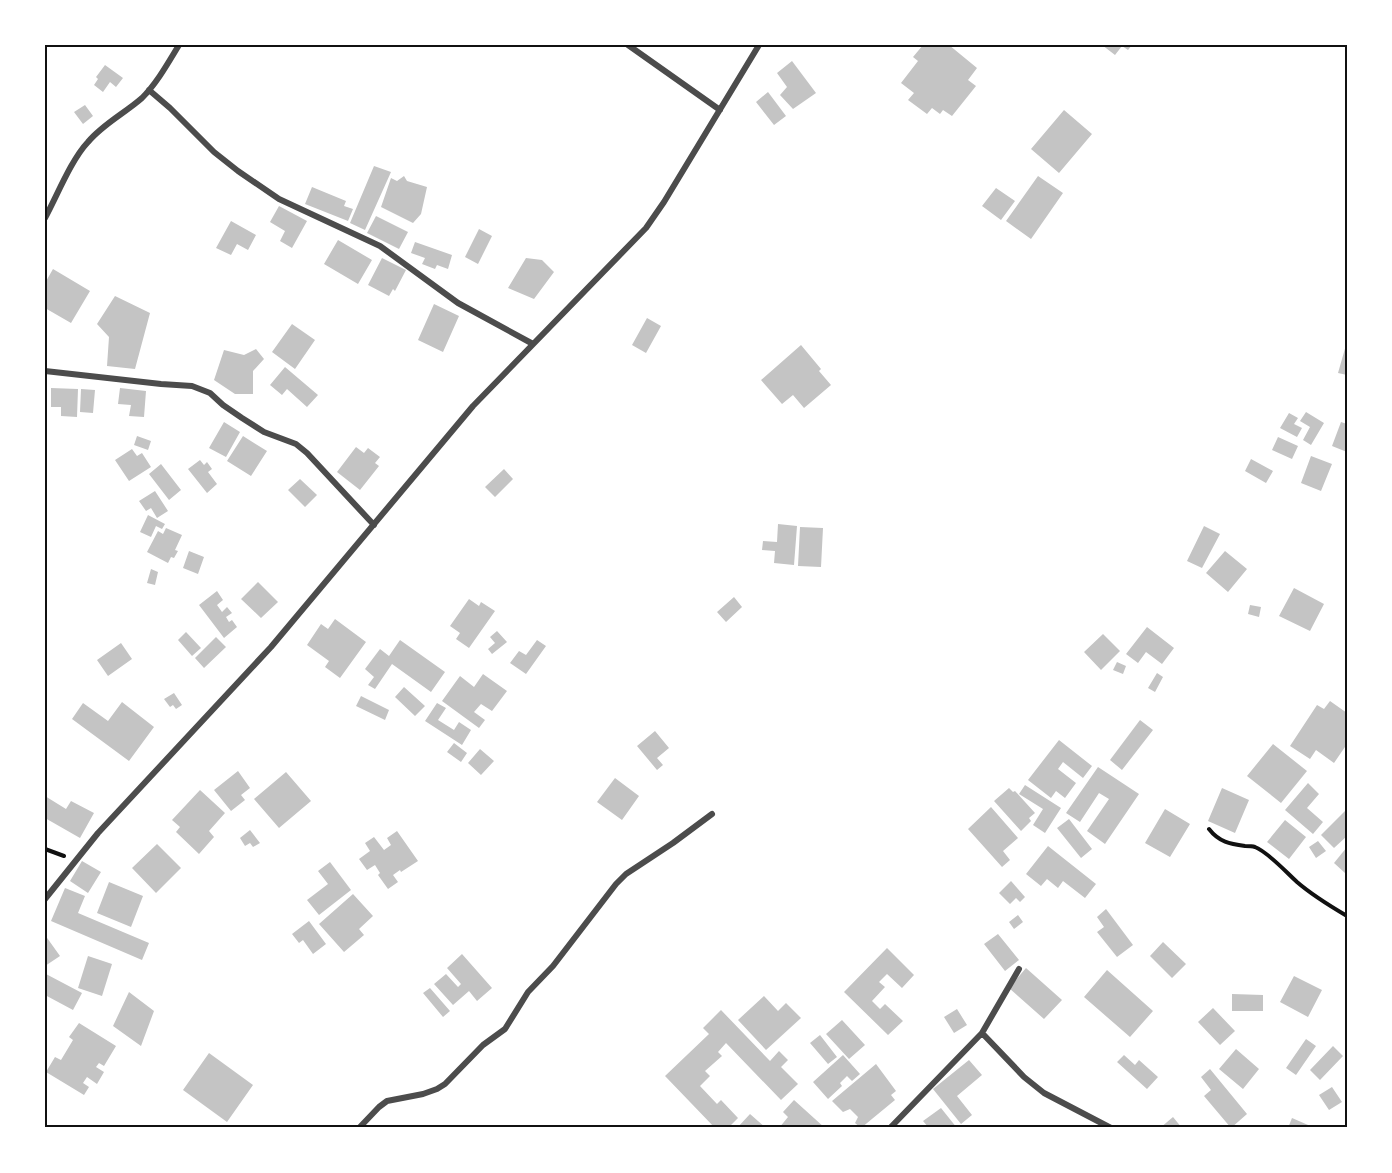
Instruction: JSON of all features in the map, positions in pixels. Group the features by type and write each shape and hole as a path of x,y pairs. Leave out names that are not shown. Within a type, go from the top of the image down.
{"street":[{"path":"45,218 77,156 87,142 149,90 166,68 179,45"},
{"path":"628,45 720,110"},
{"path":"45,899 98,833 271,647 473,406 646,228 759,45"},
{"path":"149,90 214,152 279,199 381,246 458,303 533,344"},
{"path":"45,371 192,386 210,393 223,405 264,432 296,444 374,525"},
{"path":"359,1128 387,1101 437,1089 452,1078 483,1045 506,1029 528,992 553,966 616,884 626,874 712,814"},
{"path":"890,1128 982,1033 1019,969"},
{"path":"982,1033 1024,1077 1044,1093 1111,1128"}],"path":[{"path":"1209,829 1222,842 1255,847 1324,903 1347,916"}],"building":[{"path":"923,45 949,45 977,68 968,80 976,86 952,116 943,110 940,114 932,108 927,114 908,100 914,93 901,83 918,61 913,57"},
{"path":"1102,45 1132,45 1128,50 1122,46 1115,55"},
{"path":"792,61 816,93 793,109 780,95 787,87 777,73"},
{"path":"105,65 123,78 116,87 110,82 103,92 94,85 98,79 96,77"},
{"path":"768,92 786,116 774,125 756,102"},
{"path":"85,105 93,116 83,124 74,112"},
{"path":"1064,110 1092,134 1059,173 1031,149"},
{"path":"374,166 391,172 365,230 350,223"},
{"path":"404,176 407,181 427,187 421,214 413,223 381,207 391,178 397,181"},
{"path":"1038,176 1063,193 1031,239 1006,221"},
{"path":"312,187 346,201 344,206 353,209 348,221 305,204"},
{"path":"996,188 1015,201 1001,220 982,206"},
{"path":"279,206 307,221 292,248 280,241 285,231 270,222"},
{"path":"376,216 408,232 399,249 367,233"},
{"path":"231,221 256,235 248,250 237,244 231,255 216,248"},
{"path":"479,229 492,236 478,264 465,257"},
{"path":"338,240 372,260 358,284 324,264"},
{"path":"415,242 452,255 448,269 437,265 435,269 422,264 425,258 411,253"},
{"path":"382,258 406,270 395,291 393,289 389,296 368,285"},
{"path":"526,258 542,260 554,272 534,299 508,288"},
{"path":"53,269 90,291 71,323 45,308 45,283"},
{"path":"115,296 150,313 135,369 107,366 109,337 97,324"},
{"path":"434,304 459,316 443,352 418,340"},
{"path":"647,318 661,326 646,353 632,345"},
{"path":"292,324 315,340 295,369 272,352"},
{"path":"801,345 831,385 804,408 793,395 782,404 761,380"},
{"path":"1347,345 1347,375 1338,373"},
{"path":"256,349 264,359 253,371 253,394 235,394 214,380 224,350 244,355"},
{"path":"285,367 318,395 307,407 287,389 282,395 270,385"},
{"path":"51,388 78,389 77,417 61,416 61,407 51,407"},
{"path":"120,388 146,391 144,417 129,416 131,405 118,404"},
{"path":"81,389 95,390 93,413 80,412"},
{"path":"1306,412 1324,423 1311,445 1303,440 1310,427 1300,421"},
{"path":"1289,413 1298,418 1294,424 1302,428 1297,437 1280,428"},
{"path":"224,422 240,432 226,457 209,448"},
{"path":"1341,422 1347,424 1347,452 1332,446"},
{"path":"137,436 151,441 148,450 134,445"},
{"path":"243,436 267,451 251,476 227,461"},
{"path":"1278,437 1298,446 1292,459 1272,450"},
{"path":"356,447 364,453 368,448 380,457 375,463 379,466 360,490 337,472"},
{"path":"132,449 137,456 142,453 151,467 129,481 115,460"},
{"path":"1311,456 1332,464 1321,491 1301,483"},
{"path":"1251,459 1273,471 1266,483 1245,471"},
{"path":"200,460 204,465 207,462 212,469 208,472 217,484 207,493 188,469"},
{"path":"161,464 181,490 169,500 149,474"},
{"path":"504,469 513,479 495,497 485,487"},
{"path":"300,479 317,495 305,507 288,490"},
{"path":"155,491 168,511 157,518 151,508 146,511 139,501"},
{"path":"148,515 165,524 162,529 156,526 151,537 140,532"},
{"path":"778,524 797,526 794,565 774,563 775,551 762,550 763,541 777,542"},
{"path":"1204,526 1220,534 1202,568 1187,561"},
{"path":"800,527 823,528 821,567 798,566"},
{"path":"166,528 182,535 175,550 178,551 168,563 147,552 158,531 163,534"},
{"path":"189,551 204,557 198,574 183,568"},
{"path":"1225,551 1247,569 1228,592 1206,573"},
{"path":"151,569 158,572 155,585 147,583"},
{"path":"258,582 278,602 261,618 241,599"},
{"path":"1294,588 1324,604 1310,631 1279,616"},
{"path":"217,591 223,600 217,605 222,612 227,607 232,613 226,617 229,622 232,620 237,627 224,638 199,605"},
{"path":"734,597 742,607 726,622 717,612"},
{"path":"469,599 479,606 481,602 495,611 469,648 456,639 460,633 450,626"},
{"path":"1250,605 1261,607 1259,617 1248,614"},
{"path":"335,619 366,642 340,678 325,667 329,661 307,645 321,624 328,629"},
{"path":"1147,627 1174,648 1162,664 1146,652 1138,663 1126,654"},
{"path":"497,631 507,642 492,654 488,649 495,643 490,637"},
{"path":"186,632 201,648 192,656 178,640"},
{"path":"1103,634 1120,651 1101,670 1084,652"},
{"path":"216,637 226,647 204,668 195,658"},
{"path":"400,640 445,672 431,692 392,664 375,689 368,685 374,677 365,669 380,649 389,656"},
{"path":"537,640 546,646 526,674 510,663 519,651 526,655"},
{"path":"121,643 132,659 108,676 97,660"},
{"path":"1117,662 1126,666 1123,674 1113,670"},
{"path":"1157,673 1163,677 1155,692 1148,688"},
{"path":"483,674 507,691 492,711 481,704 474,712 485,720 479,728 442,701 460,676 474,687"},
{"path":"404,687 425,706 415,716 395,697"},
{"path":"174,693 182,705 176,709 173,705 170,707 164,699"},
{"path":"361,696 389,710 385,720 356,706"},
{"path":"1330,701 1347,713 1347,744 1334,763 1316,750 1310,759 1290,746 1317,705 1324,709"},
{"path":"122,702 154,727 129,761 72,719 83,703 108,721"},
{"path":"437,703 446,708 438,720 454,730 459,722 471,730 462,745 425,721"},
{"path":"1140,720 1153,730 1122,770 1110,760"},
{"path":"655,731 669,748 657,758 663,765 657,770 637,746"},
{"path":"1059,740 1092,766 1083,778 1063,762 1058,769 1076,783 1065,798 1056,791 1051,798 1028,780"},
{"path":"454,743 467,753 461,762 447,752"},
{"path":"1273,744 1307,771 1281,803 1247,776"},
{"path":"480,749 494,761 481,775 468,763"},
{"path":"1098,767 1139,794 1105,844 1087,831 1109,799 1099,793 1080,822 1066,813"},
{"path":"238,771 250,788 241,795 245,800 231,811 214,790"},
{"path":"286,772 311,801 279,828 254,799"},
{"path":"615,778 639,796 622,820 597,802"},
{"path":"1308,783 1319,794 1307,808 1323,822 1313,834 1285,810"},
{"path":"1025,785 1061,808 1045,833 1033,825 1043,809 1019,794"},
{"path":"1009,788 1015,791 1035,813 1021,831 994,801"},
{"path":"1222,788 1249,800 1235,833 1208,821"},
{"path":"200,790 225,813 209,831 214,837 199,854 176,832 180,827 172,820"},
{"path":"45,796 66,809 71,801 94,813 80,838 45,818"},
{"path":"991,807 1018,838 1003,851 1010,860 1002,867 968,829"},
{"path":"1165,809 1190,824 1170,857 1145,843"},
{"path":"1347,809 1347,836 1334,848 1321,835"},
{"path":"1069,819 1092,849 1081,858 1057,828"},
{"path":"1285,820 1306,837 1289,859 1267,842"},
{"path":"250,830 260,843 253,847 250,843 245,846 240,838"},
{"path":"397,831 418,861 393,875 398,882 388,889 378,875 380,873 375,865 367,870 359,859 370,851 365,843 374,837 384,850 391,845 387,838"},
{"path":"1318,841 1326,851 1316,858 1309,847"},
{"path":"157,844 181,868 156,893 132,868"},
{"path":"1048,846 1096,884 1085,898 1063,881 1058,888 1047,879 1041,886 1026,874"},
{"path":"1347,847 1347,871 1345,873 1334,863"},
{"path":"82,861 101,872 88,893 70,881"},
{"path":"330,862 351,890 319,915 307,900 328,884 318,871"},
{"path":"1011,881 1025,897 1020,902 1016,898 1010,904 999,893"},
{"path":"109,882 143,896 131,927 97,913"},
{"path":"65,888 85,896 78,913 149,943 142,960 51,921"},
{"path":"353,894 373,916 359,929 364,935 344,952 319,924"},
{"path":"1106,909 1133,945 1117,957 1097,932 1104,927 1097,917"},
{"path":"1018,915 1023,922 1014,929 1009,922"},
{"path":"309,921 326,944 313,954 303,940 299,943 292,934"},
{"path":"998,934 1019,960 1005,971 984,944"},
{"path":"45,935 60,956 45,966"},
{"path":"1163,942 1186,964 1172,978 1150,956"},
{"path":"887,948 914,975 902,988 887,974 879,982 885,987 872,1001 880,1009 885,1004 903,1021 888,1035 844,992"},
{"path":"462,954 492,988 477,1001 469,991 453,1005 434,984 446,974 458,987 461,984 447,968"},
{"path":"88,956 112,964 102,996 78,988"},
{"path":"1026,968 1062,1000 1044,1019 1009,988"},
{"path":"1107,970 1153,1011 1130,1037 1084,997"},
{"path":"46,974 82,993 73,1010 45,995"},
{"path":"1294,976 1322,990 1308,1017 1280,1002"},
{"path":"430,988 450,1011 443,1017 423,993"},
{"path":"129,992 154,1011 141,1046 113,1026"},
{"path":"1232,994 1263,995 1263,1011 1232,1011"},
{"path":"764,996 778,1011 786,1003 801,1018 766,1050 738,1020"},
{"path":"1213,1008 1235,1031 1220,1045 1198,1022"},
{"path":"957,1009 967,1025 954,1033 944,1017"},
{"path":"721,1010 770,1061 779,1051 788,1060 781,1067 798,1084 781,1100 726,1043 718,1052 722,1056 705,1071 710,1076 700,1086 717,1104 721,1100 738,1118 728,1128 715,1128 665,1076 709,1034 703,1028"},
{"path":"842,1020 865,1045 849,1059 826,1034"},
{"path":"79,1023 116,1046 104,1066 99,1063 96,1067 104,1072 97,1084 87,1077 83,1083 89,1087 84,1095 46,1072 55,1057 61,1060 73,1040 69,1037"},
{"path":"820,1035 837,1057 828,1064 810,1043"},
{"path":"1306,1039 1316,1046 1296,1075 1286,1068"},
{"path":"1333,1046 1343,1056 1320,1080 1310,1070"},
{"path":"1236,1049 1259,1069 1243,1089 1219,1069"},
{"path":"209,1053 253,1085 227,1122 183,1090"},
{"path":"843,1055 860,1074 852,1081 847,1076 840,1083 842,1086 828,1099 813,1082"},
{"path":"1124,1055 1135,1065 1139,1060 1158,1077 1147,1089 1117,1062"},
{"path":"969,1060 982,1075 957,1096 972,1115 961,1124 933,1089"},
{"path":"876,1064 896,1091 891,1095 895,1100 861,1128 855,1123 858,1117 850,1109 843,1112 832,1101"},
{"path":"1210,1069 1247,1114 1231,1128 1204,1096 1211,1090 1201,1077"},
{"path":"1332,1087 1342,1102 1329,1110 1319,1095"},
{"path":"794,1100 825,1128 779,1128 788,1117 783,1112"},
{"path":"941,1108 957,1128 929,1128 923,1121"},
{"path":"750,1114 766,1128 737,1128"},
{"path":"1173,1117 1182,1128 1160,1128"},
{"path":"1292,1118 1315,1128 1288,1128"}]}
